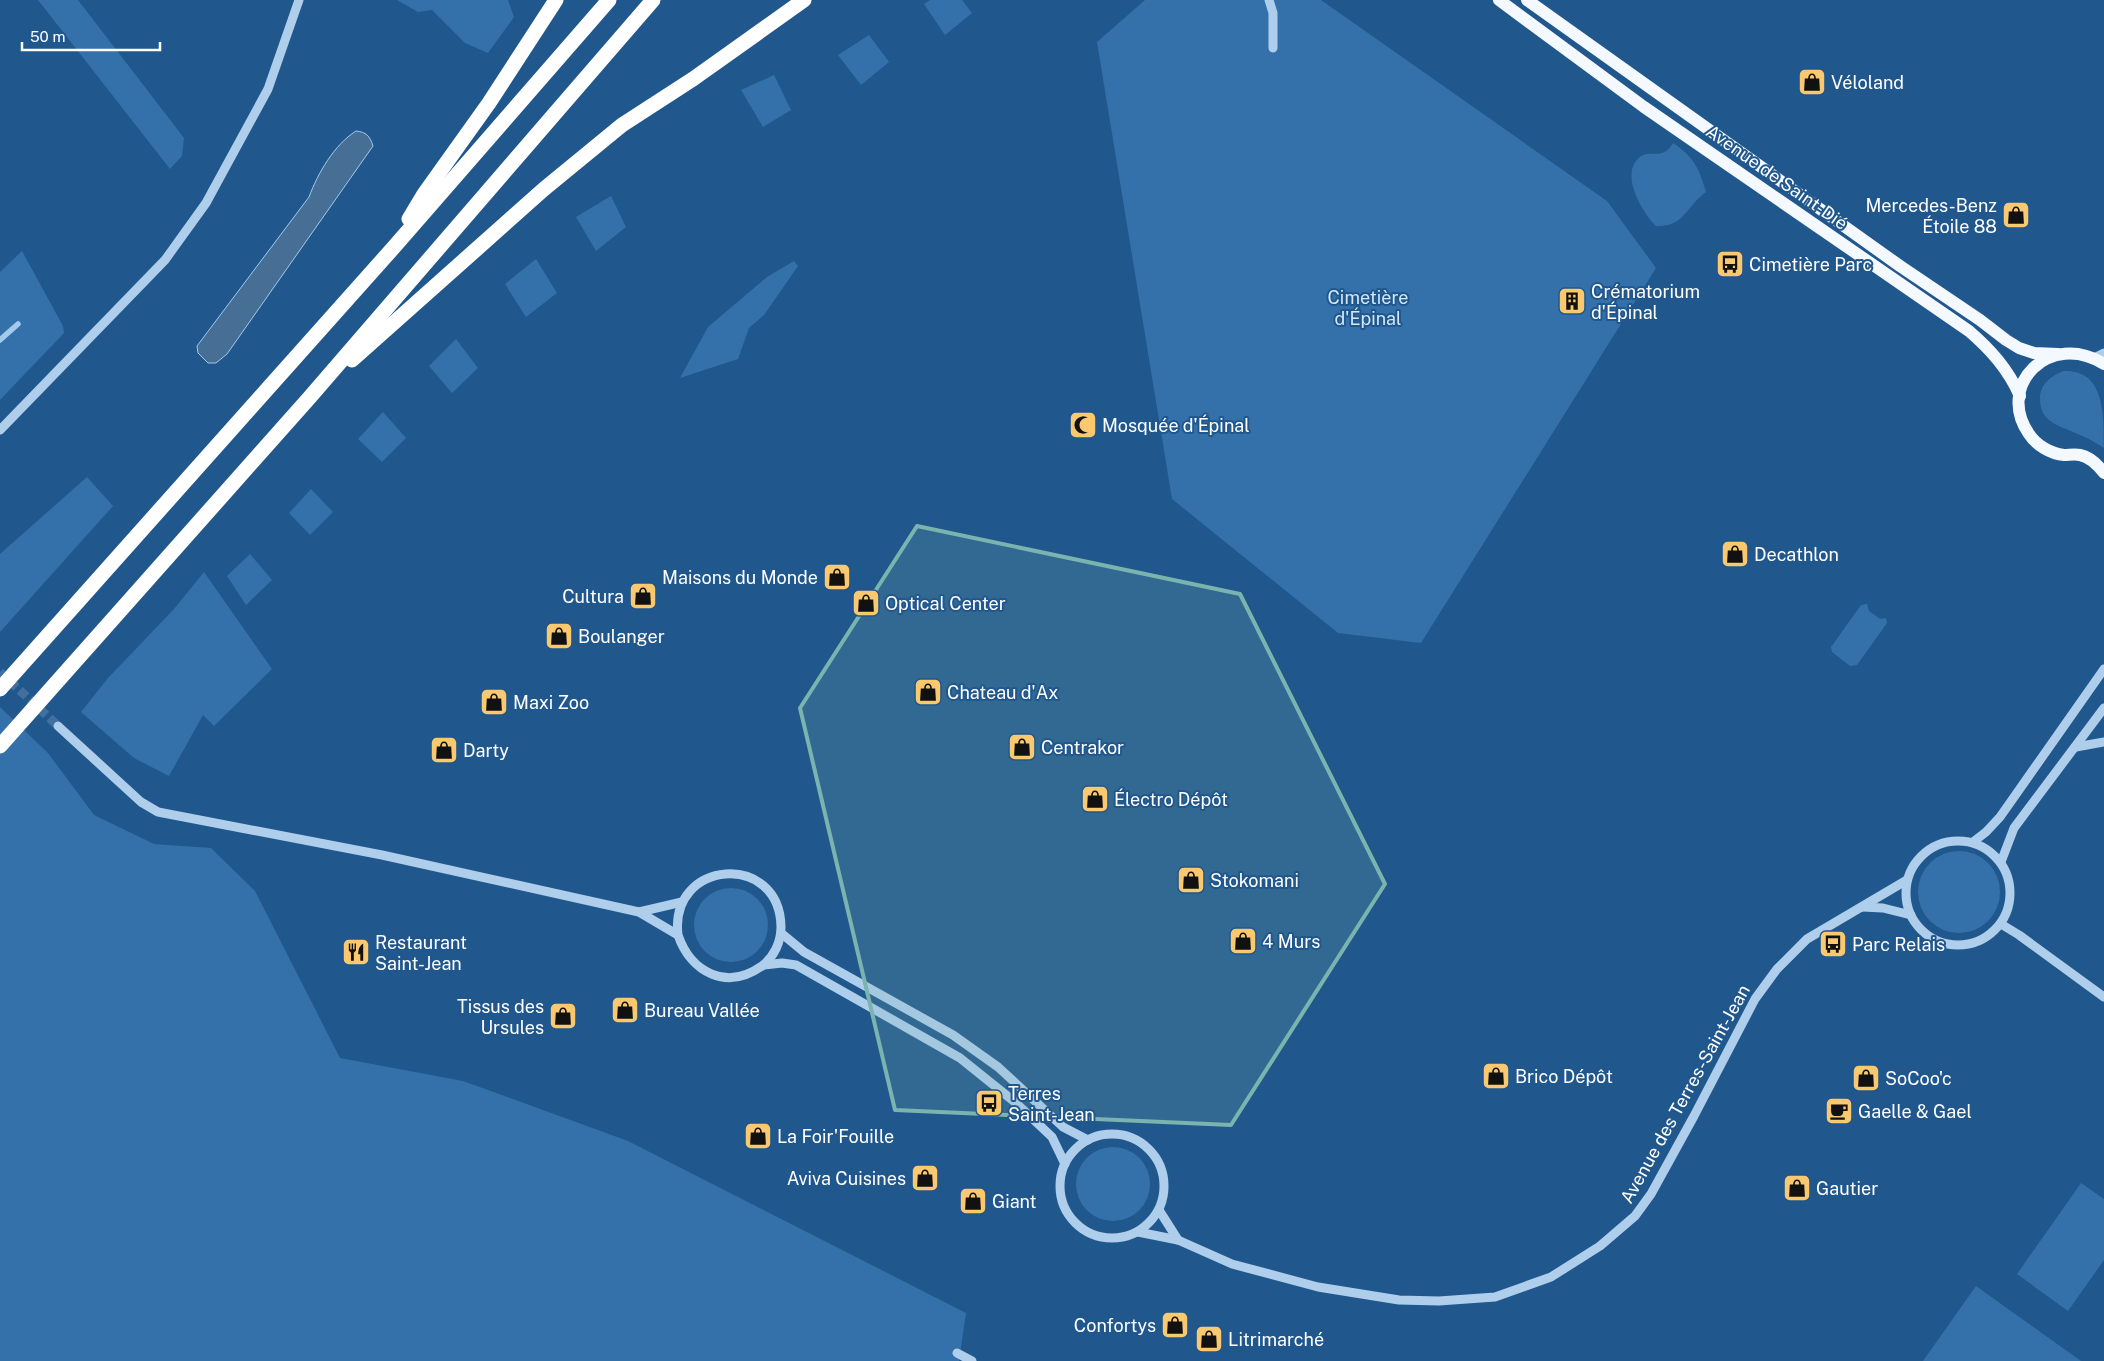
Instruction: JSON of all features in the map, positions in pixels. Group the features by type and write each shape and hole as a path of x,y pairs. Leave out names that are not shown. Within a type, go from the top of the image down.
{"highway":[{"path":"394,247 424,194 489,104 556,0"},
{"path":"0,689 394,247 609,0"},
{"path":"0,746 310,397 652,0"},
{"path":"310,397 544,189 622,125 802,2"}],"main road":[{"name":"Avenue de Saint-Dié","path":"1499,0 1644,107 1969,331 2001,362 2011,376 2020,396"},
{"name":"Avenue de Saint-Dié","path":"1528,0 1892,261 1980,320 2006,340 2019,348 2034,352 2076,353 2101,358"},
{"path":"2058,354 2037,365 2029,373 2020,396 2022,420 2029,435 2047,450 2062,455 2079,455 2090,459 2104,473"}],"street":[{"path":"0,430 165,260 206,203 268,89 299,0"},
{"path":"1269,0 1273,13 1273,48"},
{"path":"1973,842 2000,817 2104,669"},
{"path":"2001,862 2014,828 2104,708"},
{"path":"58,726 141,802 158,812 372,853 639,912 678,935"},
{"path":"2076,747 2104,742"},
{"path":"1955,840 1973,842 1989,849 2001,862 2009,877 2011,893 2008,909 2001,924 1990,935 1977,942 1961,945 1946,944 1924,932 1911,915 1906,898 1907,880 1913,866 1922,855 1937,844 1955,840"},
{"path":"721,873 737,873 753,878 771,894 776,901 781,916 781,933 775,950 764,965 739,977 712,975 700,968 683,949 678,935 678,914 682,902 692,889 705,879 721,873"},
{"name":"Avenue des Terres-Saint-Jean","path":"1138,1232 1178,1240 1232,1264 1318,1287 1399,1300 1439,1301 1495,1297 1551,1277 1600,1246 1635,1216 1651,1194 1755,999 1777,969 1807,939 1907,880"},
{"path":"639,912 682,902"},
{"path":"1862,907 1883,908 1911,915"},
{"path":"2001,924 2104,997"},
{"path":"781,933 804,952 953,1035 998,1068 1063,1127 1088,1140"},
{"path":"764,965 796,965 960,1058 1016,1103 1052,1137 1065,1164"},
{"path":"1116,1134 1129,1137 1142,1144 1153,1154 1160,1167 1164,1181 1163,1196 1159,1210 1150,1222 1138,1232 1116,1238 1102,1237 1089,1233 1069,1215 1062,1198 1061,1181 1065,1164 1071,1154 1088,1140 1102,1135 1116,1134"},
{"path":"1159,1210 1178,1240"},
{"path":"956,1353 972,1361"}],"highlighted area":[{"path":"917,526 1240,594 1385,884 1231,1125 895,1110 800,708"}],"green space":[{"path":"38,0 78,0 184,138 182,156 170,169"},
{"path":"397,0 508,0 514,17 488,53 465,43 432,10 418,12"},
{"path":"930,0 962,0 972,13 945,35 924,4"},
{"name":"Cimetière d'Épinal","path":"1145,0 1321,0 1607,201 1656,268 1421,643 1338,633 1172,499 1097,42"},
{"path":"869,35 889,62 861,85 838,55"},
{"path":"774,75 791,110 763,127 741,90"},
{"path":"1673,143 1691,158 1701,176 1706,192 1679,220 1666,225 1656,226 1639,202 1632,182 1632,173 1634,164 1640,157 1665,152"},
{"path":"611,196 626,227 596,251 576,217"},
{"path":"22,251 63,326 64,333 0,400 0,272"},
{"path":"536,259 557,293 526,317 505,284"},
{"path":"794,261 798,266 764,315 749,328 738,359 680,378 708,327 767,277"},
{"path":"456,339 478,368 452,393 429,366"},
{"path":"2063,371 2077,372 2087,377 2094,385 2102,407 2104,448 2053,423 2044,414 2040,399 2042,389 2050,379"},
{"path":"383,412 406,438 382,462 358,439"},
{"path":"87,477 113,506 0,632 0,554"},
{"path":"311,489 333,512 310,535 289,513"},
{"path":"250,554 272,580 246,605 227,576"},
{"path":"204,572 272,669 214,726 203,715 169,776 134,758 81,712 108,678 174,609"},
{"path":"1867,604 1869,611 1880,619 1886,618 1887,623 1857,665 1850,666 1832,652 1831,647 1861,605"},
{"path":"0,707 48,753 94,815 154,844 211,848 255,891 340,1058 463,1081 628,1141 966,1313 959,1361 0,1361"},
{"path":"1951,851 1967,851 1982,858 1993,869 2000,884 1997,908 1988,921 1967,933 1951,933 1936,926 1925,915 1918,900 1918,884 1925,869 1936,858"},
{"path":"731,888 745,891 757,899 765,911 768,925 765,939 757,951 745,959 731,962 717,959 705,951 697,939 694,925 697,911 705,899 717,891"},
{"path":"1106,1147 1120,1147 1134,1153 1144,1163 1150,1177 1150,1191 1144,1205 1134,1215 1120,1221 1106,1221 1092,1215 1082,1205 1076,1191 1076,1177 1082,1163 1092,1153"},
{"path":"2081,1183 2104,1199 2104,1260 2068,1311 2017,1274"},
{"path":"1976,1286 2081,1361 1923,1361"}],"shaded area":[{"path":"356,131 367,135 373,146 227,354 216,363 208,363 198,353 197,346 309,197 328,160 341,144"}],"waterway":[{"path":"0,340 18,324"}],"tunnel":[{"path":"0,672 58,726"}],"place":[{"name":"Véloland","path":"1812,82"},
{"name":"Mercedes-Benz Étoile 88","path":"2016,215"},
{"name":"Cimetière Parc","path":"1730,264"},
{"name":"Crématorium d'Épinal","path":"1572,301"},
{"name":"Mosquée d'Épinal","path":"1083,425"},
{"name":"Decathlon","path":"1735,554"},
{"name":"Maisons du Monde","path":"837,577"},
{"name":"Cultura","path":"643,596"},
{"name":"Optical Center","path":"866,603"},
{"name":"Boulanger","path":"559,636"},
{"name":"Chateau d'Ax","path":"928,692"},
{"name":"Maxi Zoo","path":"494,702"},
{"name":"Centrakor","path":"1022,747"},
{"name":"Darty","path":"444,750"},
{"name":"Électro Dépôt","path":"1095,799"},
{"name":"Stokomani","path":"1191,880"},
{"name":"4 Murs","path":"1243,941"},
{"name":"Parc Relais","path":"1833,944"},
{"name":"Restaurant Saint-Jean","path":"356,952"},
{"name":"Bureau Vallée","path":"625,1010"},
{"name":"Tissus des Ursules","path":"563,1016"},
{"name":"Brico Dépôt","path":"1496,1076"},
{"name":"SoCoo'c","path":"1866,1078"},
{"name":"Terres Saint-Jean","path":"989,1103"},
{"name":"Gaelle & Gael","path":"1839,1111"},
{"name":"La Foir'Fouille","path":"758,1136"},
{"name":"Aviva Cuisines","path":"925,1178"},
{"name":"Gautier","path":"1797,1188"},
{"name":"Giant","path":"973,1201"},
{"name":"Confortys","path":"1175,1325"},
{"name":"Litrimarché","path":"1209,1339"}]}
